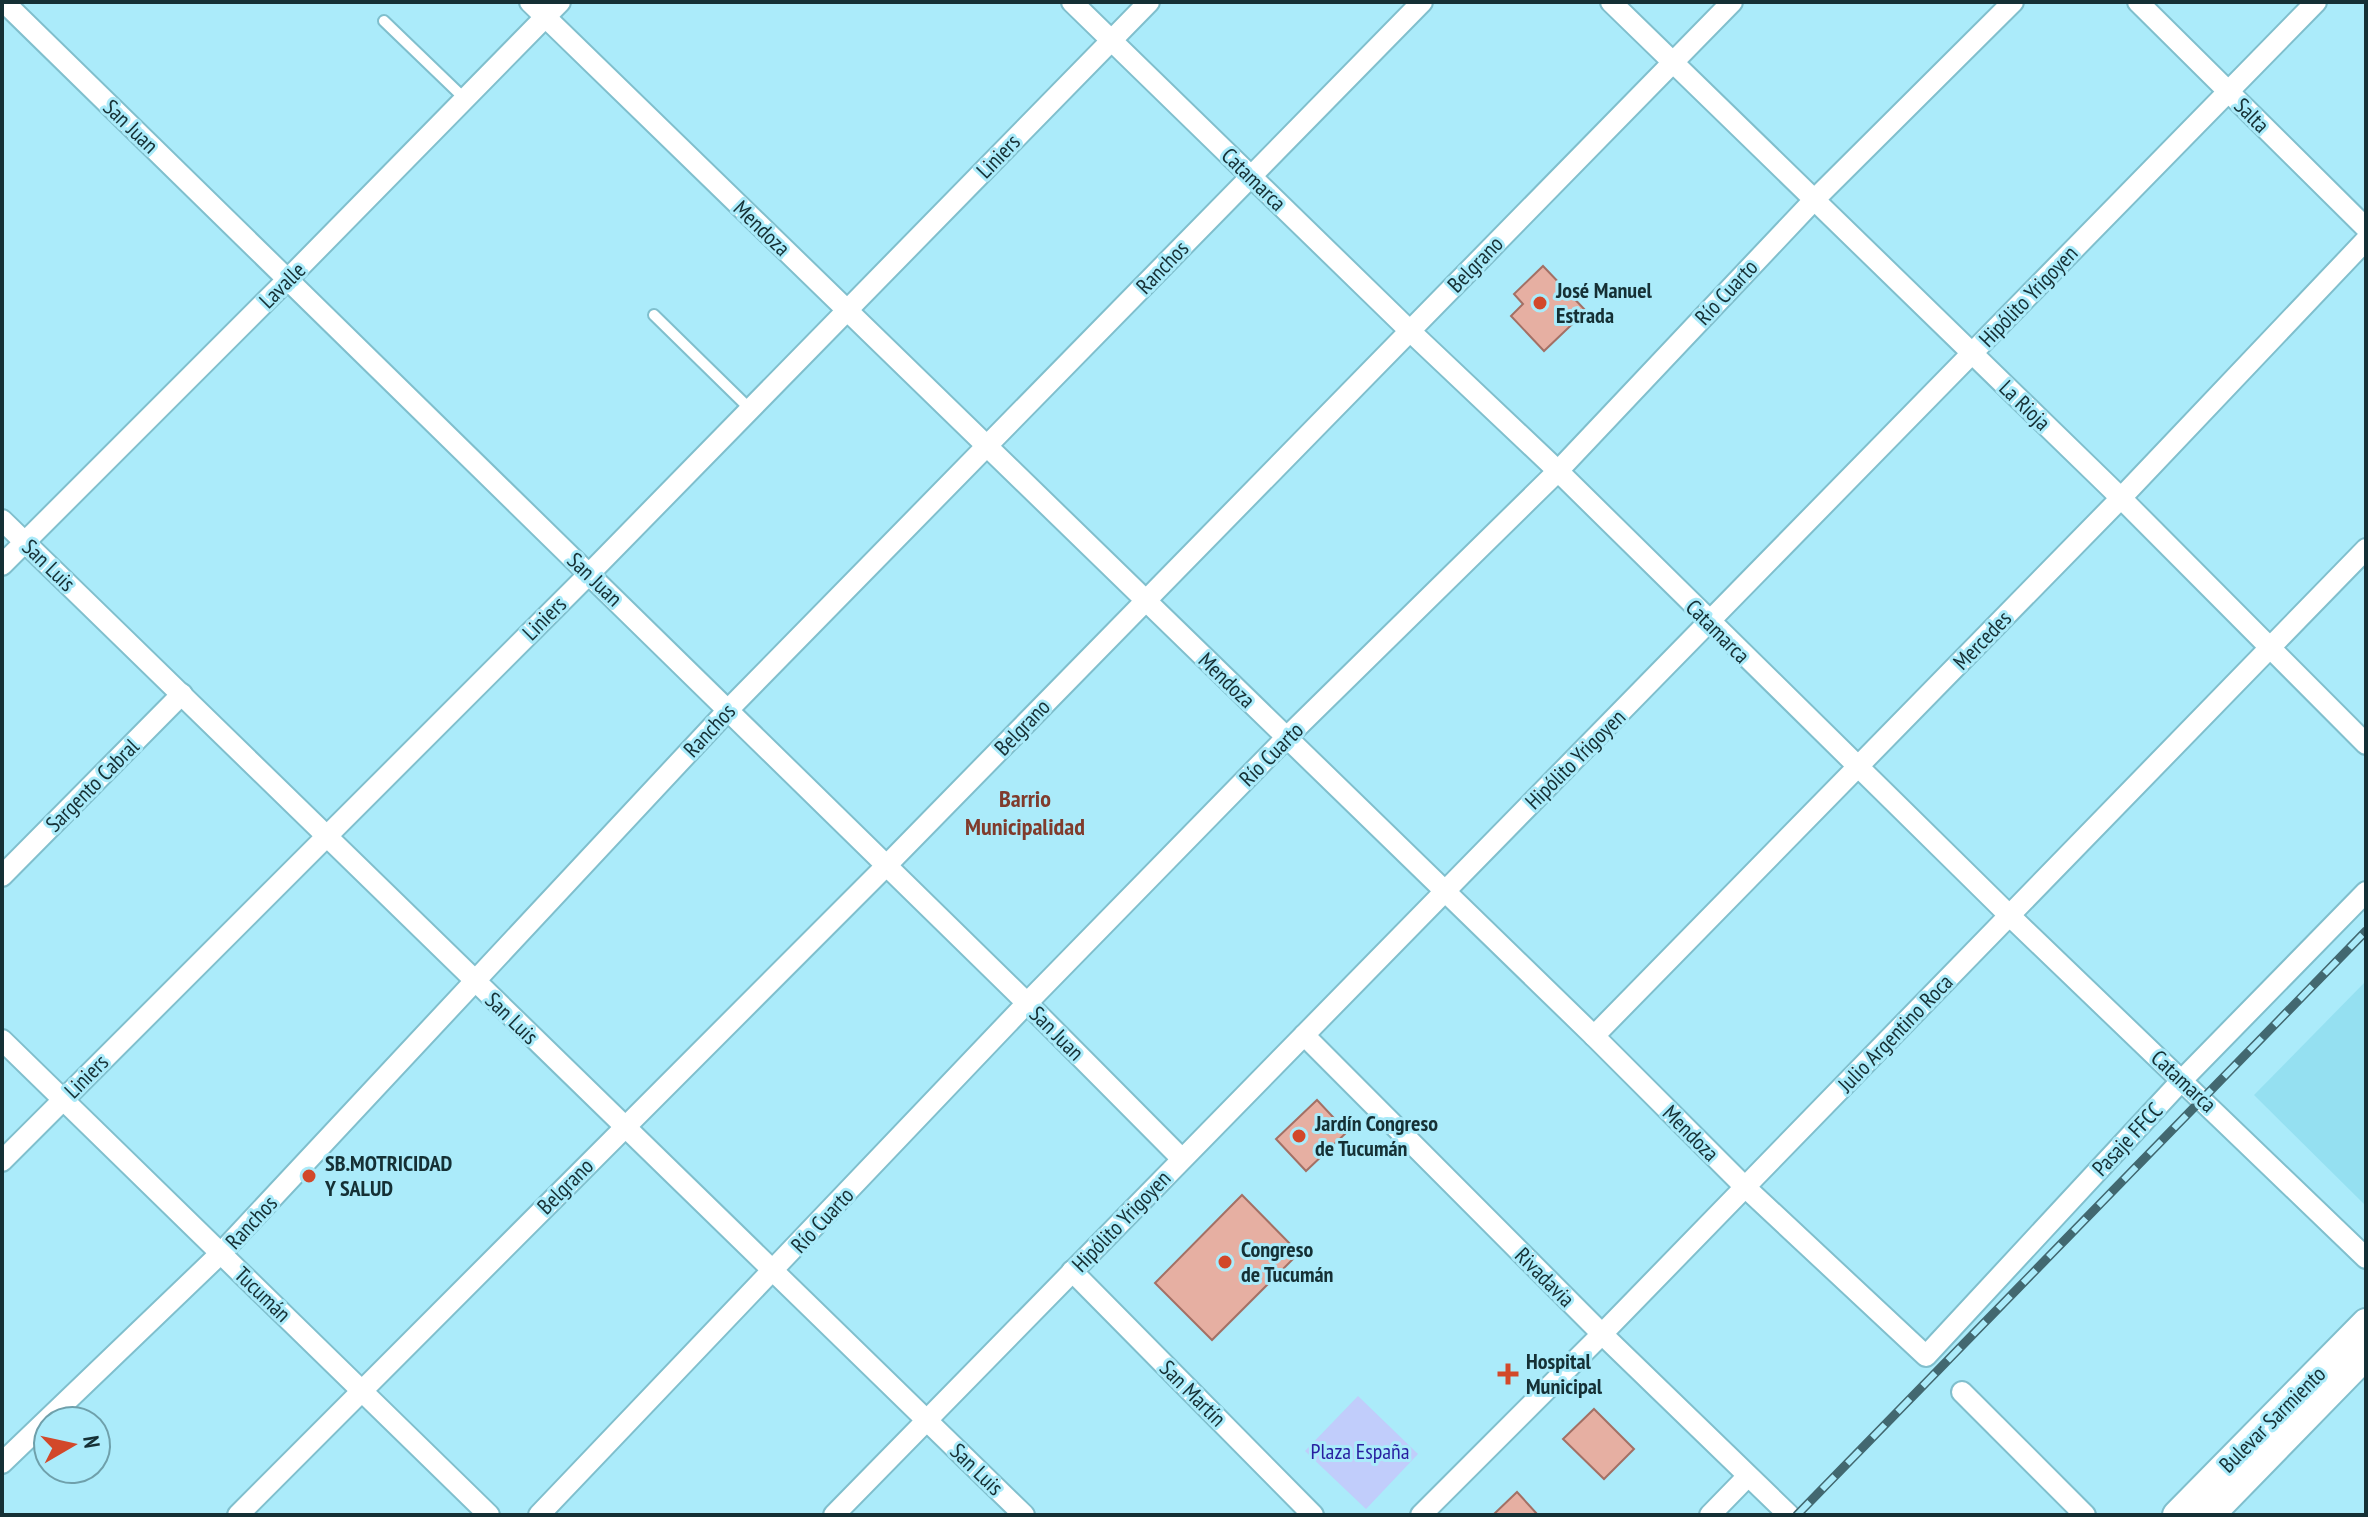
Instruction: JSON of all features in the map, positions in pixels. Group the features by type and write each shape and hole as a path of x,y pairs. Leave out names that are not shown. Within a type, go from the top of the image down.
{"main road":[{"name":"Bulevar Sarmiento","path":"2177,1515 2366,1323"},
{"name":"Bulevar Sarmiento","path":"2210,1515 2366,1355"}],"street":[{"name":"San Juan","path":"4,2 887,865 1182,1159"},
{"name":"Mendoza","path":"530,2 1594,1036 1744,1186 1926,1356"},
{"name":"Lavalle","path":"2,565 560,2"},
{"name":"Catamarca","path":"1072,2 1558,471 2010,916 2366,1258"},
{"name":"Liniers","path":"2,1161 589,574 1149,2"},
{"name":"Ranchos","path":"2,1463 221,1253 728,710 1422,2"},
{"name":"La Rioja","path":"1611,2 2121,498 2366,744"},
{"name":"Belgrano","path":"238,1515 887,865 1732,2"},
{"name":"Río Cuarto","path":"539,1515 1027,1003 1286,738 1558,471 1814,200 2013,2"},
{"name":"Salta","path":"2138,2 2366,228"},
{"name":"Hipólito Yrigoyen","path":"834,1515 2316,2"},
{"name":"Mercedes","path":"1594,1036 2121,498 2366,240"},
{"name":"San Luis","path":"2,520 1024,1515"},
{"name":"Julio Argentino Roca","path":"1421,1515 1602,1334 2366,549"},
{"name":"Sargento Cabral","path":"2,876 182,694"},
{"name":"Pasaje FFCC","path":"1926,1356 2182,1080 2366,892"},
{"name":"Rivadavia","path":"1304,1035 1602,1334 1789,1515"},
{"name":"Tucumán","path":"2,1040 489,1515"},
{"name":"San Martín","path":"1072,1271 1313,1515"},
{"path":"1962,1392 2085,1515"},
{"path":"1710,1515 1747,1477"}],"lane":[{"path":"384,21 465,99"},
{"path":"654,315 750,409"}],"shaded area":[{"path":"2366,981 2366,1206 2254,1095"}],"green space":[{"name":"Plaza España","path":"1358,1396 1418,1454 1366,1509 1305,1451"}],"building":[{"path":"1543,266 1586,311 1544,351 1511,316 1523,304 1514,294"},
{"path":"1317,1100 1347,1132 1306,1171 1276,1139"},
{"path":"1242,1195 1299,1253 1212,1340 1155,1283"},
{"path":"1594,1409 1634,1449 1604,1479 1563,1439"},
{"path":"1517,1492 1538,1515 1493,1515"}],"railway":[{"path":"1797,1515 2366,931"}],"place":[{"name":"José Manuel Estrada","path":"1540,303"},
{"name":"Jardín Congreso de Tucumán","path":"1299,1136"},
{"name":"SB.MOTRICIDAD Y SALUD","path":"309,1176"},
{"name":"Congreso de Tucumán","path":"1225,1262"},
{"name":"Hospital Municipal","path":"1508,1374"}],"district":[{"name":"Barrio Municipalidad","path":"1025,812"}]}
